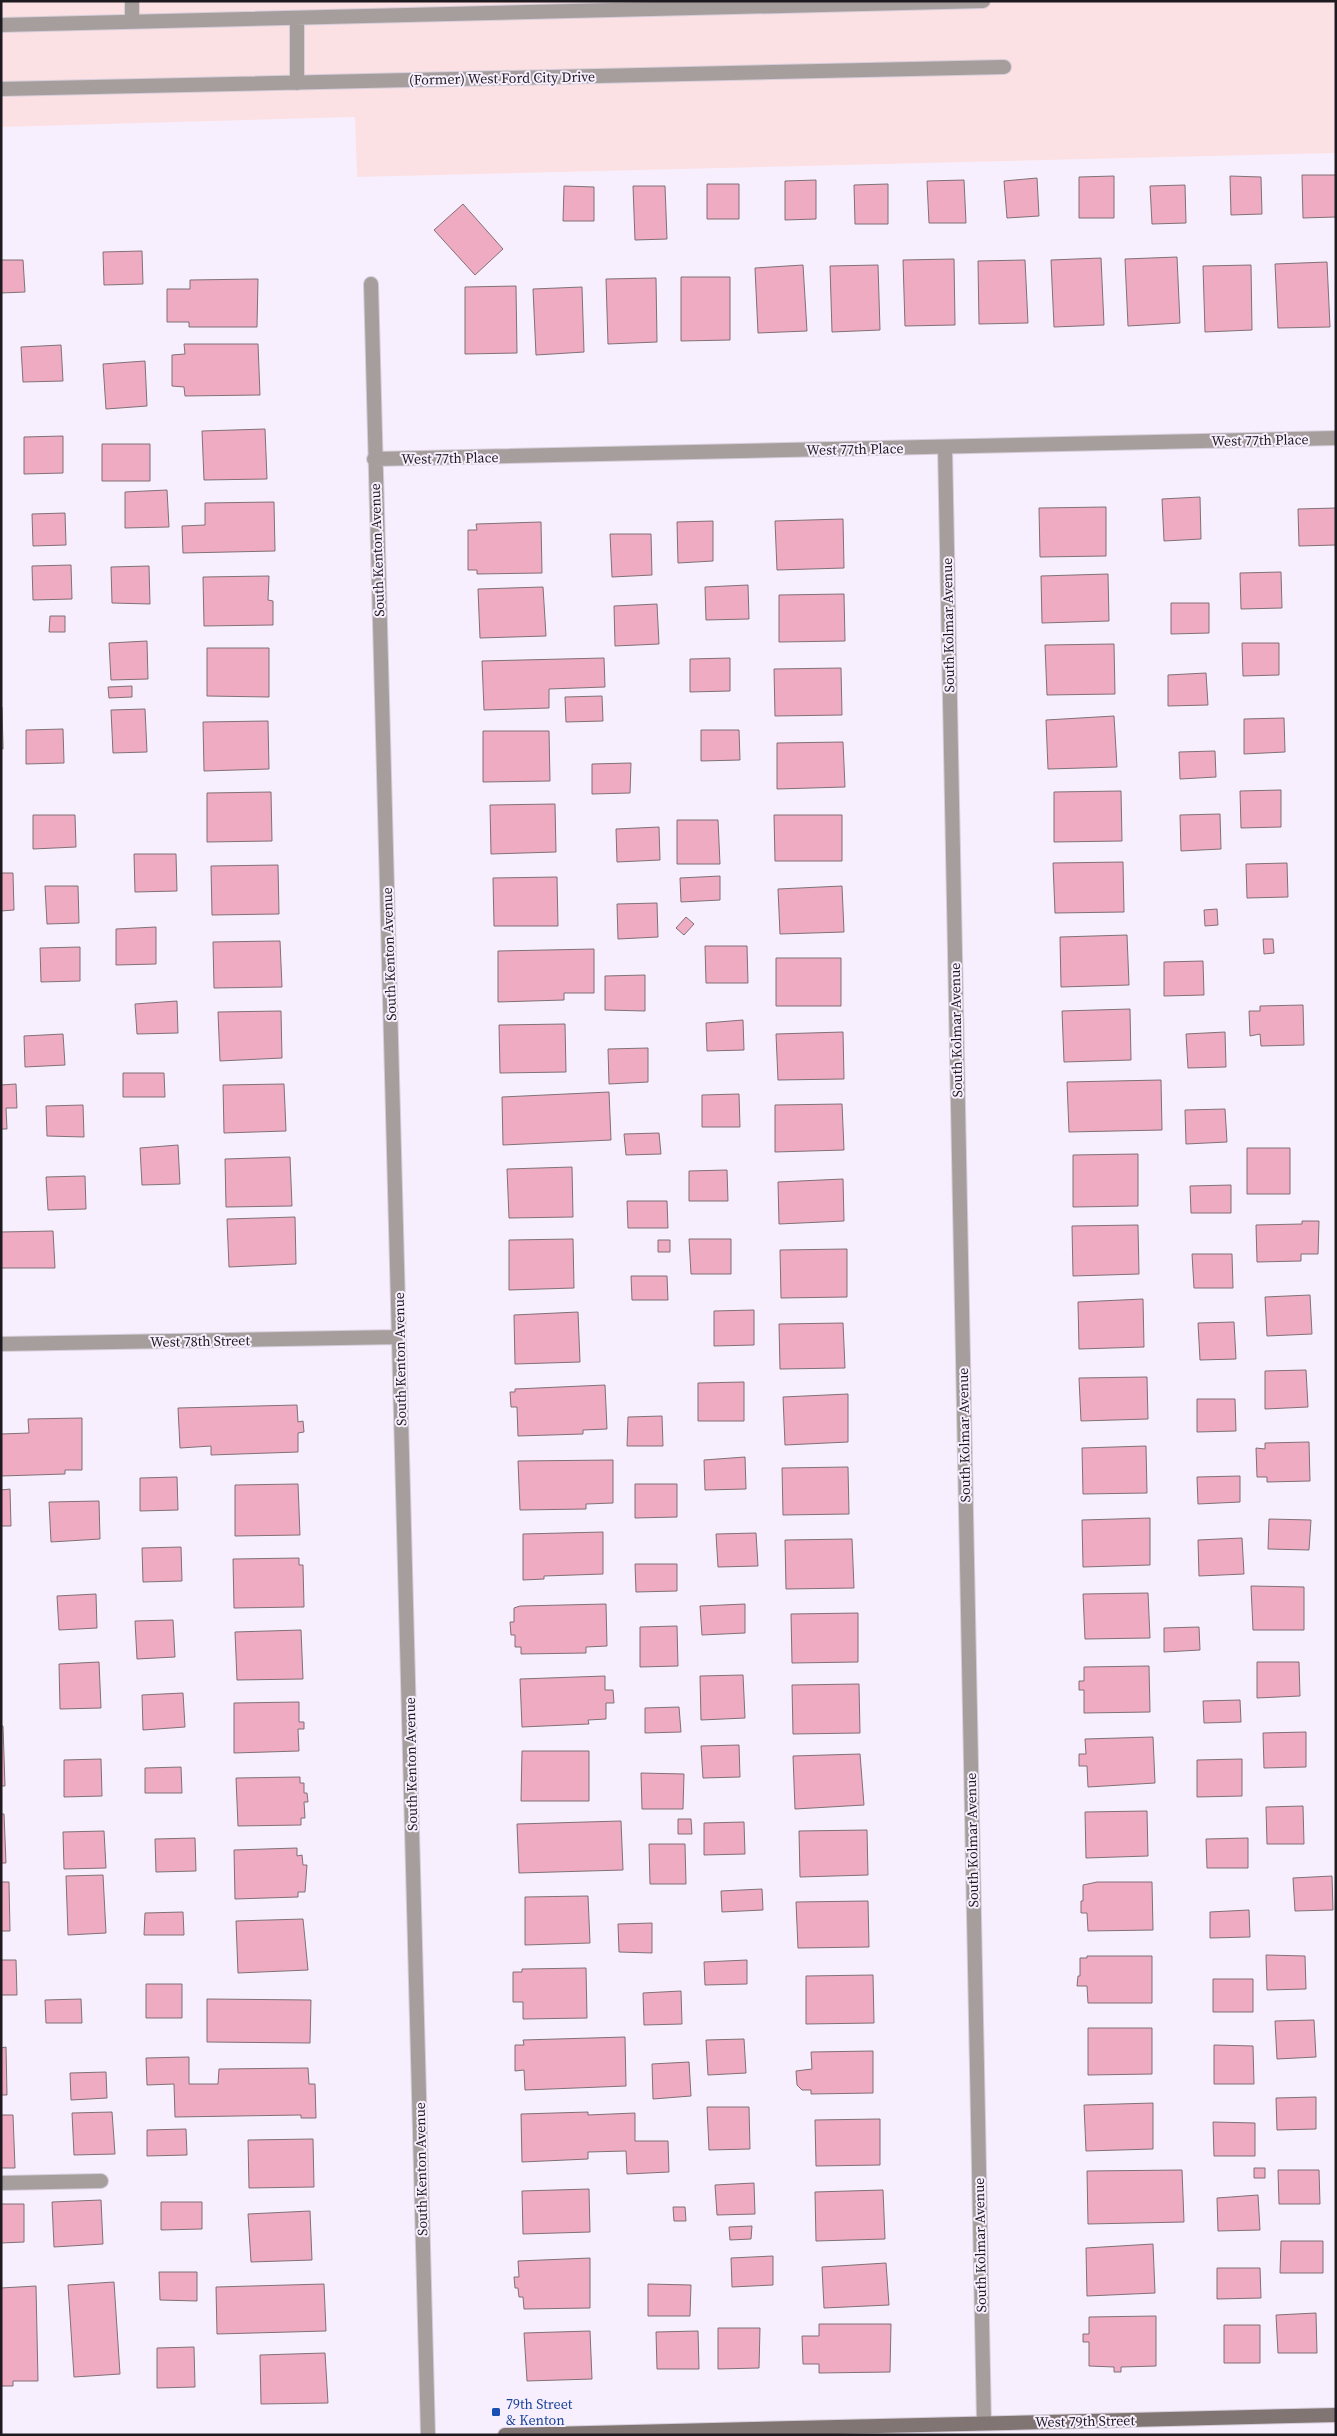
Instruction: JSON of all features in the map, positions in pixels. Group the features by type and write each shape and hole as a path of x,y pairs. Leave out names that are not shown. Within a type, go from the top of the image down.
{"main road":[{"name":"West 79th Street","path":"504,2435 1336,2415"}],"street":[{"path":"132,1 132,22"},
{"path":"1,25 297,18 687,5 983,1"},
{"path":"297,18 297,83"},
{"name":"(Former) West Ford City Drive","path":"1,89 1004,67"},
{"name":"South Kenton Avenue","path":"371,284 374,459 428,2435"},
{"name":"West 77th Place","path":"374,459 1336,438"},
{"name":"South Kolmar Avenue","path":"945,447 984,2423"},
{"name":"West 78th Street","path":"1,1344 399,1338"},
{"path":"1,2183 101,2182"}],"shaded area":[{"path":"1,1 1336,1 1336,153 357,177 355,117 1,127"}],"building":[{"path":"1302,175 1336,175 1336,217 1303,218"},
{"path":"1114,176 1114,218 1079,218 1079,177"},
{"path":"1230,176 1261,177 1262,214 1231,215"},
{"path":"1037,178 1039,216 1007,218 1004,181"},
{"path":"816,180 816,219 785,220 785,181"},
{"path":"964,180 966,223 929,223 927,181"},
{"path":"707,184 739,184 739,219 707,219"},
{"path":"888,184 888,224 855,224 854,185"},
{"path":"1185,185 1186,223 1152,224 1150,186"},
{"path":"564,186 594,187 594,221 563,221"},
{"path":"633,186 665,186 667,239 635,240"},
{"path":"463,204 503,249 475,275 434,230"},
{"path":"142,251 143,284 104,285 103,252"},
{"path":"1177,257 1180,323 1128,326 1125,259"},
{"path":"1101,258 1104,325 1054,327 1051,260"},
{"path":"954,259 955,325 905,326 903,260"},
{"path":"1,260 23,260 25,292 1,293"},
{"path":"1025,260 1028,323 979,324 978,261"},
{"path":"1327,262 1330,327 1278,328 1275,264"},
{"path":"803,265 807,331 758,333 755,268"},
{"path":"878,265 880,330 832,332 830,266"},
{"path":"1251,265 1252,330 1205,332 1203,266"},
{"path":"681,277 730,277 730,340 681,341"},
{"path":"656,278 657,342 608,344 606,279"},
{"path":"258,279 257,327 189,327 189,322 167,322 167,289 190,289 190,280"},
{"path":"516,286 517,353 465,354 465,287"},
{"path":"582,287 584,352 536,355 533,289"},
{"path":"184,344 258,344 260,395 185,396 184,387 172,386 172,355 185,354"},
{"path":"61,345 63,381 23,382 21,347"},
{"path":"145,361 147,406 106,409 103,364"},
{"path":"265,429 267,479 204,480 202,431"},
{"path":"63,436 63,473 24,474 24,437"},
{"path":"102,444 150,444 150,481 102,481"},
{"path":"167,490 169,527 125,528 125,492"},
{"path":"1200,497 1201,539 1164,541 1162,499"},
{"path":"274,502 275,551 183,553 182,526 205,525 205,503"},
{"path":"1106,507 1106,556 1040,557 1039,508"},
{"path":"1336,508 1336,545 1299,546 1298,509"},
{"path":"65,513 66,545 33,546 32,514"},
{"path":"843,519 844,568 777,570 775,521"},
{"path":"713,521 713,561 678,563 677,522"},
{"path":"541,522 542,573 477,574 477,570 468,570 468,530 477,530 476,524"},
{"path":"610,534 651,534 652,575 612,577"},
{"path":"71,565 72,599 33,600 32,566"},
{"path":"149,566 150,604 112,603 111,567"},
{"path":"1281,572 1282,608 1241,609 1240,573"},
{"path":"1108,574 1109,621 1042,623 1041,576"},
{"path":"269,576 268,600 273,601 273,625 204,626 203,577"},
{"path":"748,585 749,619 706,620 705,587"},
{"path":"543,587 546,636 480,638 478,589"},
{"path":"844,594 845,641 779,642 779,595"},
{"path":"1171,603 1209,603 1209,633 1171,634"},
{"path":"657,604 659,644 615,646 614,606"},
{"path":"50,616 65,616 65,632 49,632"},
{"path":"147,641 148,679 111,680 109,643"},
{"path":"1242,643 1279,643 1279,675 1243,676"},
{"path":"1114,644 1115,694 1047,695 1045,645"},
{"path":"207,648 269,648 269,697 207,696"},
{"path":"604,658 605,687 549,689 549,708 484,710 482,661"},
{"path":"730,658 730,691 690,692 690,659"},
{"path":"841,668 842,715 775,716 774,669"},
{"path":"1206,673 1208,705 1168,706 1168,675"},
{"path":"132,686 132,697 109,698 108,687"},
{"path":"602,696 603,721 566,722 565,697"},
{"path":"2,707 3,749 1,749"},
{"path":"145,709 147,752 113,753 111,710"},
{"path":"1114,716 1117,767 1048,769 1046,720"},
{"path":"1284,718 1285,752 1244,754 1244,719"},
{"path":"268,721 269,769 204,771 203,722"},
{"path":"63,729 64,763 26,764 26,730"},
{"path":"701,730 739,730 740,760 701,761"},
{"path":"483,731 549,731 550,781 483,782"},
{"path":"843,742 845,787 777,789 777,743"},
{"path":"1215,751 1216,777 1180,779 1179,752"},
{"path":"631,763 630,793 592,794 592,764"},
{"path":"1281,790 1281,827 1241,828 1240,791"},
{"path":"1121,791 1122,841 1054,842 1054,792"},
{"path":"271,792 272,841 207,842 207,793"},
{"path":"555,804 556,852 491,854 490,805"},
{"path":"1220,814 1221,849 1181,851 1180,815"},
{"path":"33,815 75,815 76,847 33,849"},
{"path":"774,815 842,815 842,861 775,861"},
{"path":"677,820 718,820 720,864 677,864"},
{"path":"659,827 660,860 617,862 616,829"},
{"path":"134,854 176,854 177,891 135,892"},
{"path":"1123,862 1124,912 1055,913 1053,863"},
{"path":"1287,863 1288,897 1247,898 1246,864"},
{"path":"278,865 279,914 212,915 211,866"},
{"path":"1,873 13,873 14,910 1,911"},
{"path":"720,876 720,900 681,902 680,878"},
{"path":"557,877 558,926 494,926 493,878"},
{"path":"45,886 78,886 79,923 47,924"},
{"path":"842,886 844,932 780,934 778,889"},
{"path":"657,903 658,937 618,939 617,904"},
{"path":"1217,909 1218,925 1205,926 1204,910"},
{"path":"686,917 694,924 684,935 676,928"},
{"path":"156,927 156,964 116,965 116,929"},
{"path":"1127,935 1129,985 1061,987 1060,937"},
{"path":"1263,939 1273,939 1274,953 1264,954"},
{"path":"280,941 282,987 214,988 213,942"},
{"path":"705,946 747,946 748,983 706,983"},
{"path":"80,947 80,981 41,982 40,948"},
{"path":"594,949 594,993 564,993 564,1000 498,1002 498,951"},
{"path":"776,958 841,958 841,1006 776,1006"},
{"path":"1203,961 1204,995 1164,996 1164,962"},
{"path":"645,975 645,1011 605,1010 605,976"},
{"path":"177,1001 178,1033 137,1034 135,1004"},
{"path":"1303,1005 1304,1045 1261,1046 1260,1034 1250,1036 1249,1011 1260,1011 1260,1006"},
{"path":"1130,1009 1131,1060 1064,1062 1062,1011"},
{"path":"281,1011 282,1058 220,1061 218,1012"},
{"path":"743,1020 744,1050 707,1051 706,1023"},
{"path":"565,1024 566,1072 500,1073 499,1025"},
{"path":"843,1032 844,1079 778,1080 776,1034"},
{"path":"1225,1032 1226,1067 1188,1068 1186,1034"},
{"path":"63,1034 65,1065 25,1067 24,1036"},
{"path":"648,1048 648,1082 609,1084 608,1049"},
{"path":"123,1073 164,1073 165,1097 123,1097"},
{"path":"1161,1080 1162,1130 1069,1132 1067,1082"},
{"path":"16,1084 17,1108 6,1108 7,1129 1,1129 1,1085"},
{"path":"284,1084 286,1131 224,1133 223,1085"},
{"path":"609,1092 611,1140 503,1145 502,1097"},
{"path":"739,1094 740,1127 702,1127 702,1095"},
{"path":"842,1104 844,1150 775,1152 775,1105"},
{"path":"83,1105 84,1137 47,1136 46,1106"},
{"path":"1225,1109 1227,1142 1186,1144 1185,1110"},
{"path":"659,1133 661,1154 626,1155 624,1134"},
{"path":"178,1145 180,1184 142,1185 140,1148"},
{"path":"1247,1148 1290,1148 1290,1194 1247,1194"},
{"path":"1138,1154 1138,1206 1073,1207 1073,1155"},
{"path":"290,1157 292,1206 226,1207 225,1159"},
{"path":"572,1167 573,1217 509,1218 507,1169"},
{"path":"727,1170 728,1201 689,1201 689,1171"},
{"path":"85,1176 86,1209 48,1210 46,1177"},
{"path":"843,1179 844,1221 779,1224 778,1182"},
{"path":"1231,1185 1231,1213 1191,1213 1190,1186"},
{"path":"627,1201 667,1201 668,1228 628,1228"},
{"path":"295,1217 296,1264 229,1267 227,1219"},
{"path":"1302,1221 1319,1221 1318,1254 1301,1254 1301,1261 1257,1262 1256,1225 1302,1224"},
{"path":"1138,1225 1139,1274 1073,1276 1072,1226"},
{"path":"53,1231 55,1268 1,1268 1,1232"},
{"path":"573,1239 574,1288 509,1290 509,1240"},
{"path":"689,1239 731,1239 731,1274 691,1274"},
{"path":"658,1240 670,1240 670,1252 658,1252"},
{"path":"847,1249 847,1297 781,1298 780,1250"},
{"path":"1192,1254 1232,1254 1233,1288 1194,1288"},
{"path":"631,1276 667,1276 668,1300 632,1300"},
{"path":"1310,1295 1312,1334 1267,1336 1265,1297"},
{"path":"1143,1299 1144,1347 1079,1349 1078,1302"},
{"path":"754,1310 754,1345 714,1346 714,1311"},
{"path":"578,1312 580,1362 515,1364 514,1315"},
{"path":"1234,1322 1236,1359 1200,1360 1198,1323"},
{"path":"843,1323 845,1368 780,1369 779,1324"},
{"path":"1306,1370 1308,1407 1265,1409 1265,1371"},
{"path":"1147,1377 1148,1419 1081,1421 1079,1378"},
{"path":"744,1382 744,1421 698,1421 698,1383"},
{"path":"605,1385 607,1429 583,1430 583,1434 518,1436 517,1407 511,1407 510,1392 515,1392 515,1389"},
{"path":"848,1394 848,1442 785,1445 783,1397"},
{"path":"1197,1399 1235,1399 1236,1431 1197,1432"},
{"path":"297,1405 298,1422 303,1421 304,1432 298,1433 298,1452 211,1455 211,1446 180,1448 178,1408"},
{"path":"662,1416 663,1446 627,1446 628,1417"},
{"path":"82,1418 82,1470 65,1470 65,1474 1,1476 1,1434 29,1433 28,1419"},
{"path":"1309,1442 1310,1481 1267,1482 1267,1477 1257,1477 1256,1448 1265,1449 1265,1443"},
{"path":"1146,1446 1147,1493 1083,1494 1082,1448"},
{"path":"745,1457 746,1489 705,1490 704,1460"},
{"path":"613,1460 613,1503 586,1504 586,1509 520,1510 518,1461"},
{"path":"848,1467 849,1514 783,1515 782,1468"},
{"path":"1240,1476 1240,1502 1198,1504 1197,1477"},
{"path":"177,1477 178,1510 140,1511 140,1478"},
{"path":"298,1484 300,1535 235,1536 235,1485"},
{"path":"635,1484 677,1484 677,1517 635,1518"},
{"path":"10,1489 11,1526 1,1526 1,1490"},
{"path":"99,1501 100,1539 51,1542 49,1502"},
{"path":"1150,1518 1150,1565 1083,1567 1082,1520"},
{"path":"1269,1519 1311,1520 1309,1550 1268,1549"},
{"path":"603,1532 603,1574 544,1576 544,1579 523,1580 523,1534"},
{"path":"756,1533 758,1566 718,1567 716,1534"},
{"path":"1242,1538 1244,1574 1199,1576 1198,1540"},
{"path":"852,1539 854,1588 786,1589 785,1540"},
{"path":"181,1547 182,1581 143,1582 142,1548"},
{"path":"299,1558 299,1565 303,1565 304,1607 234,1608 233,1559"},
{"path":"635,1564 677,1564 677,1591 636,1592"},
{"path":"1251,1586 1304,1587 1304,1630 1253,1630"},
{"path":"1148,1593 1150,1638 1085,1639 1083,1594"},
{"path":"96,1594 97,1628 59,1630 57,1596"},
{"path":"606,1604 607,1646 586,1647 586,1653 521,1654 521,1647 515,1647 515,1635 511,1635 510,1622 514,1622 514,1608 520,1606"},
{"path":"745,1604 745,1633 702,1635 700,1606"},
{"path":"858,1613 858,1662 792,1663 791,1614"},
{"path":"173,1620 175,1657 137,1659 135,1621"},
{"path":"677,1626 678,1666 640,1667 640,1627"},
{"path":"1199,1627 1200,1650 1164,1652 1164,1628"},
{"path":"301,1630 303,1679 237,1680 235,1632"},
{"path":"99,1662 101,1708 60,1709 59,1664"},
{"path":"1257,1662 1299,1662 1300,1696 1257,1698"},
{"path":"1149,1666 1150,1712 1084,1713 1084,1690 1079,1690 1079,1681 1084,1681 1084,1667"},
{"path":"743,1675 745,1718 701,1720 700,1676"},
{"path":"605,1676 605,1690 613,1690 614,1703 606,1703 606,1719 588,1720 589,1724 522,1727 520,1679"},
{"path":"859,1684 860,1733 793,1734 792,1685"},
{"path":"183,1693 185,1727 143,1730 142,1695"},
{"path":"1240,1700 1241,1722 1204,1723 1203,1701"},
{"path":"299,1702 299,1722 304,1722 304,1729 298,1729 299,1751 234,1753 234,1703"},
{"path":"679,1707 681,1732 645,1733 645,1708"},
{"path":"1,1726 3,1726 5,1786 1,1786"},
{"path":"1306,1732 1306,1767 1264,1768 1263,1733"},
{"path":"1153,1737 1155,1783 1088,1787 1087,1766 1079,1766 1079,1754 1086,1754 1085,1739"},
{"path":"739,1745 740,1777 703,1778 701,1746"},
{"path":"522,1751 589,1751 589,1801 521,1801"},
{"path":"860,1754 864,1805 795,1809 793,1756"},
{"path":"101,1759 102,1796 64,1797 64,1760"},
{"path":"1242,1759 1242,1796 1197,1797 1197,1760"},
{"path":"181,1767 182,1793 145,1793 145,1768"},
{"path":"641,1773 684,1774 683,1809 642,1809"},
{"path":"300,1777 300,1783 304,1783 304,1793 307,1793 308,1802 304,1802 305,1818 301,1818 301,1825 238,1826 236,1778"},
{"path":"1303,1806 1304,1844 1267,1844 1266,1807"},
{"path":"1147,1811 1148,1856 1086,1858 1085,1812"},
{"path":"1,1814 4,1814 6,1863 1,1863"},
{"path":"678,1819 691,1819 692,1834 678,1834"},
{"path":"621,1821 623,1870 519,1873 517,1824"},
{"path":"744,1822 745,1854 704,1855 704,1823"},
{"path":"867,1830 868,1875 800,1877 799,1831"},
{"path":"104,1831 106,1868 64,1869 63,1832"},
{"path":"195,1838 196,1871 156,1872 155,1839"},
{"path":"1248,1838 1248,1868 1207,1868 1206,1839"},
{"path":"649,1844 685,1844 686,1884 650,1884"},
{"path":"297,1848 297,1856 302,1855 303,1865 307,1865 305,1892 298,1892 298,1897 235,1899 234,1850"},
{"path":"103,1875 106,1933 68,1935 66,1876"},
{"path":"1332,1876 1333,1910 1295,1911 1293,1878"},
{"path":"1,1882 9,1882 10,1931 1,1931"},
{"path":"1097,1882 1152,1882 1153,1930 1088,1931 1087,1913 1081,1913 1083,1885"},
{"path":"762,1889 763,1910 722,1912 721,1891"},
{"path":"588,1896 590,1943 525,1945 525,1897"},
{"path":"868,1901 869,1947 798,1948 796,1902"},
{"path":"1249,1910 1250,1937 1210,1938 1210,1912"},
{"path":"183,1912 184,1935 144,1935 145,1913"},
{"path":"303,1919 308,1970 238,1973 236,1921"},
{"path":"652,1923 652,1953 619,1952 618,1924"},
{"path":"1266,1955 1305,1956 1306,1989 1267,1990"},
{"path":"1087,1956 1152,1956 1152,2003 1088,2003 1087,1986 1077,1986 1078,1976 1080,1976 1080,1958 1087,1958"},
{"path":"1,1960 16,1960 17,1995 1,1995"},
{"path":"747,1960 747,1984 705,1985 704,1962"},
{"path":"586,1968 587,2018 523,2019 523,2002 513,2002 513,1972 522,1972 522,1969"},
{"path":"873,1975 874,2023 806,2024 806,1976"},
{"path":"1213,1979 1253,1979 1253,2012 1213,2012"},
{"path":"146,1984 182,1984 182,2018 146,2018"},
{"path":"681,1991 682,2024 644,2025 643,1993"},
{"path":"81,1999 82,2023 46,2023 45,2000"},
{"path":"207,1999 311,2000 310,2043 207,2042"},
{"path":"1314,2020 1316,2057 1277,2059 1275,2021"},
{"path":"1088,2028 1152,2028 1152,2074 1088,2075"},
{"path":"625,2037 626,2086 525,2090 524,2070 515,2071 515,2045 524,2045 523,2040"},
{"path":"744,2039 746,2073 708,2075 706,2040"},
{"path":"1214,2045 1253,2046 1254,2084 1214,2084"},
{"path":"6,2047 7,2095 1,2095 1,2048"},
{"path":"873,2051 873,2093 811,2094 811,2090 802,2090 797,2085 796,2071 812,2069 811,2052"},
{"path":"189,2057 189,2084 218,2084 219,2069 308,2068 309,2084 315,2084 316,2118 301,2118 301,2115 175,2117 174,2084 147,2085 146,2058"},
{"path":"689,2062 691,2096 653,2099 652,2064"},
{"path":"106,2072 107,2098 71,2100 70,2073"},
{"path":"1316,2097 1316,2129 1277,2130 1276,2098"},
{"path":"1153,2103 1153,2149 1086,2151 1084,2105"},
{"path":"707,2107 749,2107 750,2149 709,2150"},
{"path":"112,2112 115,2154 74,2155 72,2113"},
{"path":"588,2112 588,2115 635,2113 635,2141 668,2141 669,2172 627,2174 626,2151 588,2152 588,2159 522,2162 521,2114"},
{"path":"1,2115 13,2115 15,2168 1,2168"},
{"path":"880,2119 880,2165 816,2166 815,2120"},
{"path":"1213,2122 1255,2123 1255,2156 1214,2156"},
{"path":"186,2129 187,2155 147,2156 147,2130"},
{"path":"313,2139 314,2187 249,2188 248,2140"},
{"path":"1254,2168 1265,2168 1265,2178 1254,2178"},
{"path":"1182,2170 1184,2222 1088,2224 1087,2171"},
{"path":"1278,2170 1319,2170 1320,2204 1279,2204"},
{"path":"754,2183 755,2214 717,2215 715,2185"},
{"path":"589,2189 590,2232 523,2234 522,2191"},
{"path":"883,2190 885,2239 816,2241 815,2192"},
{"path":"1258,2195 1260,2230 1218,2231 1217,2198"},
{"path":"101,2200 103,2244 54,2247 52,2202"},
{"path":"161,2202 202,2202 202,2229 161,2230"},
{"path":"1,2204 24,2204 24,2242 1,2243"},
{"path":"673,2207 685,2207 686,2221 674,2221"},
{"path":"310,2211 312,2260 251,2262 248,2214"},
{"path":"752,2226 751,2239 730,2240 729,2227"},
{"path":"1281,2241 1323,2241 1323,2273 1280,2273"},
{"path":"1153,2244 1155,2293 1087,2296 1086,2248"},
{"path":"773,2256 773,2285 732,2287 731,2258"},
{"path":"590,2258 590,2308 524,2309 523,2297 519,2297 518,2288 515,2288 514,2277 519,2277 518,2261"},
{"path":"886,2263 889,2305 824,2308 822,2267"},
{"path":"1217,2268 1260,2268 1261,2298 1217,2299"},
{"path":"159,2272 197,2272 197,2301 160,2300"},
{"path":"114,2282 120,2374 74,2377 68,2285"},
{"path":"324,2284 326,2331 217,2334 216,2287"},
{"path":"648,2284 691,2285 690,2316 648,2316"},
{"path":"36,2286 38,2381 13,2381 13,2386 1,2386 1,2288"},
{"path":"1316,2313 1317,2353 1278,2353 1276,2315"},
{"path":"1156,2316 1156,2366 1121,2367 1121,2372 1114,2372 1114,2367 1089,2366 1089,2342 1083,2342 1083,2334 1089,2334 1089,2317"},
{"path":"819,2324 891,2324 890,2372 819,2373 819,2364 803,2364 802,2336 819,2336"},
{"path":"1224,2325 1260,2325 1260,2363 1224,2363"},
{"path":"718,2328 760,2328 759,2368 718,2369"},
{"path":"590,2331 592,2379 527,2381 524,2333"},
{"path":"698,2331 699,2369 657,2369 656,2332"},
{"path":"194,2347 195,2387 157,2388 157,2348"},
{"path":"325,2353 328,2403 261,2404 260,2355"}],"place":[{"name":"79th Street & Kenton","path":"496,2412"}]}
